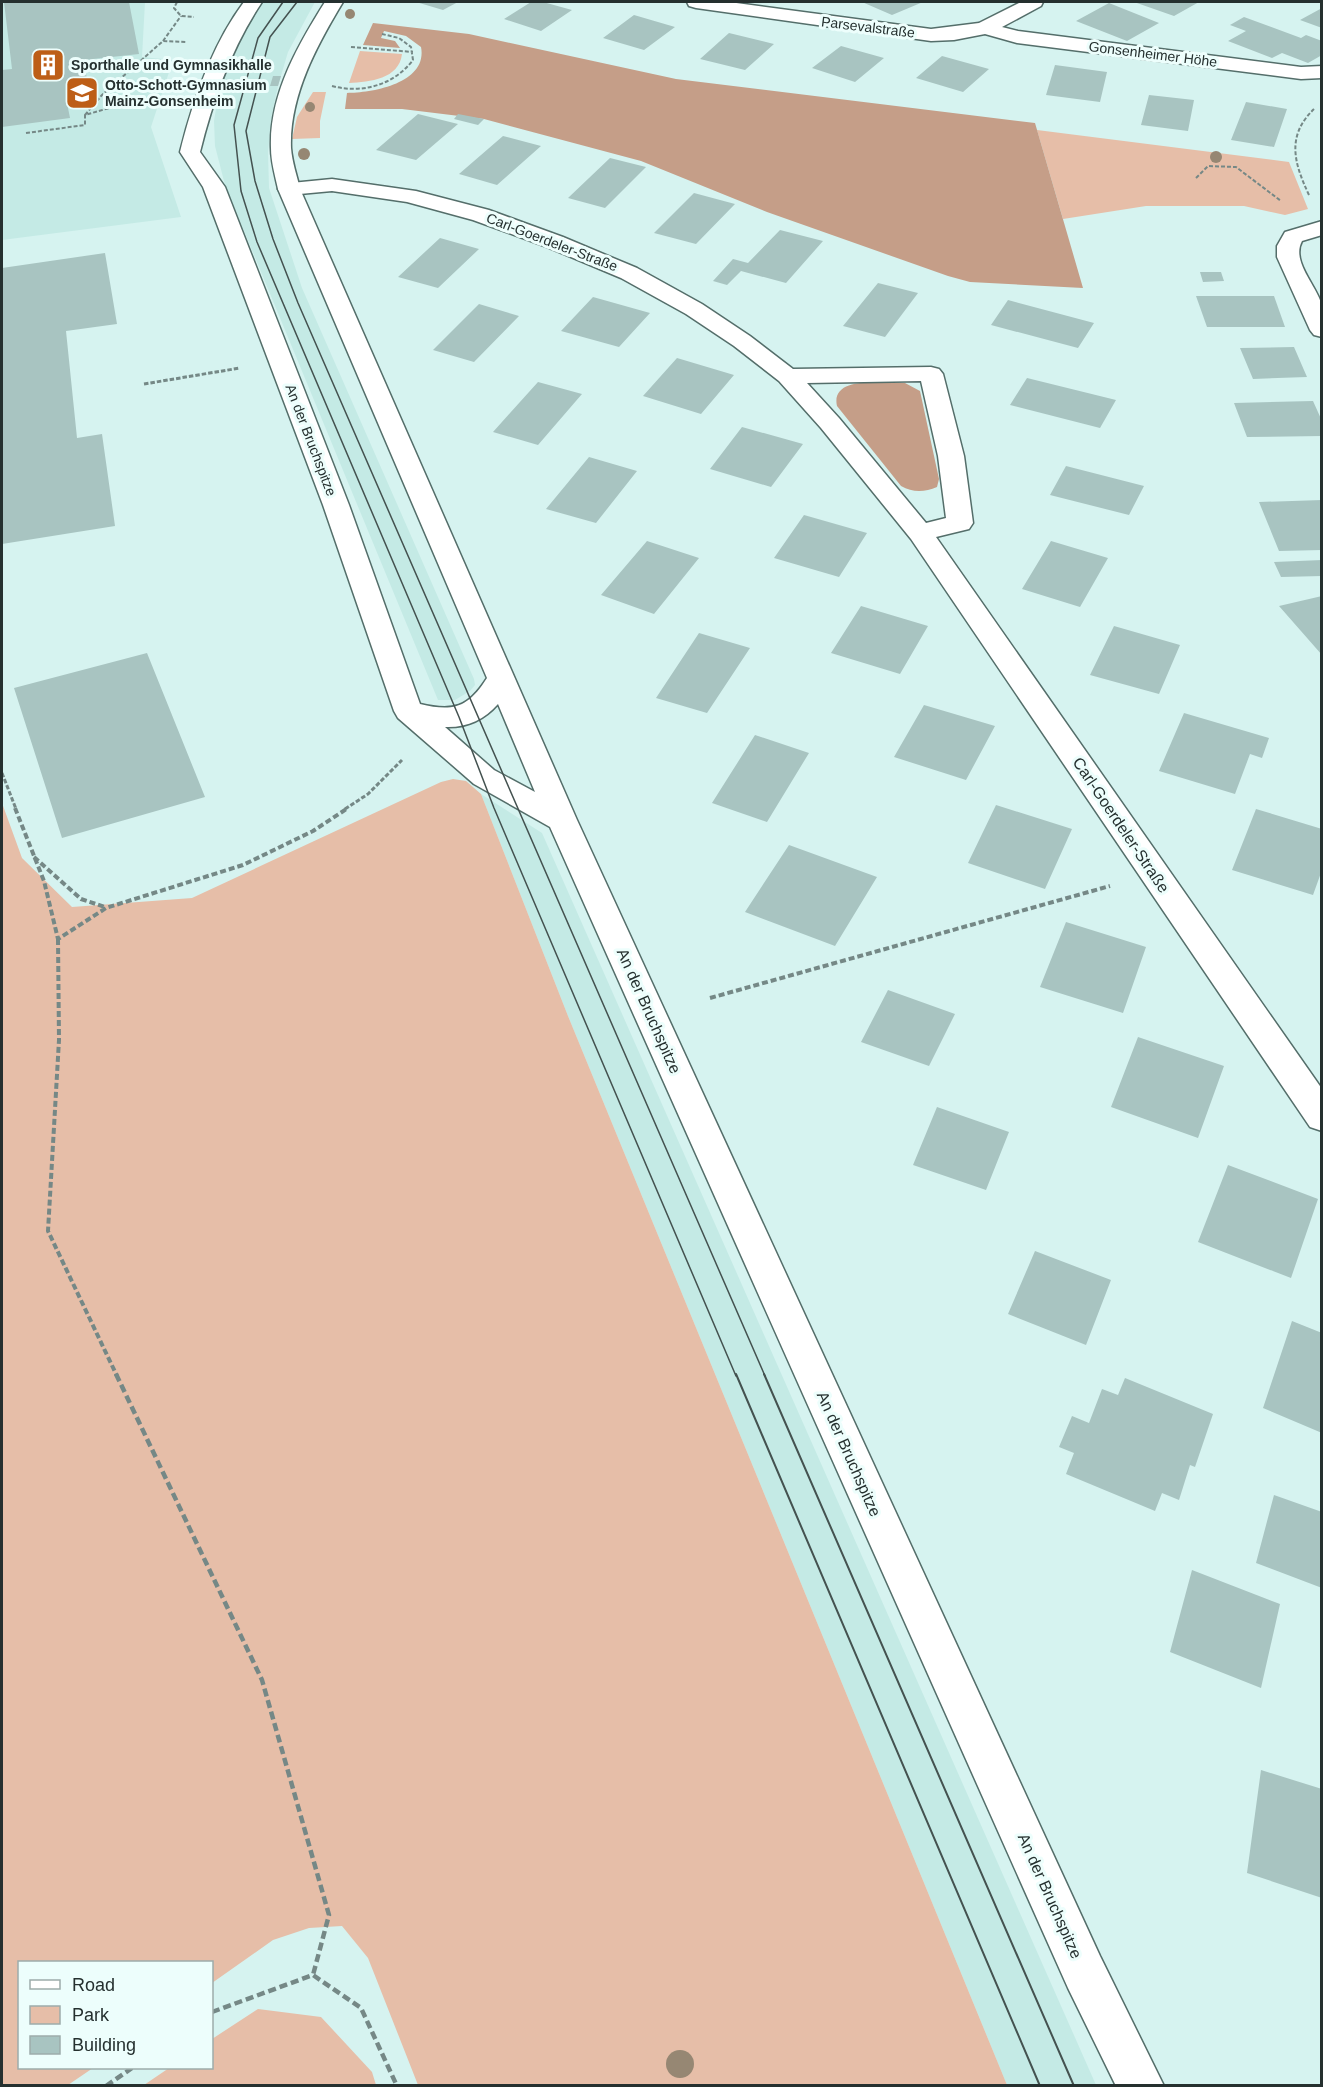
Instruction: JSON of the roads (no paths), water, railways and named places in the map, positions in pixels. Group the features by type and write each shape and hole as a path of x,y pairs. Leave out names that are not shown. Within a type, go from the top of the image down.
{"main road":[{"name":"An der Bruchspitze","path":"253,2 237,24 223,53 196,124 190,152 214,187 339,515 408,711 484,777 562,820"},
{"name":"An der Bruchspitze","path":"334,2 311,38 288,94 281,145 289,189 562,820 1079,1961 1141,2085"},
{"name":"Parsevalstraße","path":"696,2 931,35 954,34 985,28 1034,2"},
{"name":"Gonsenheimer Höhe","path":"985,28 1017,37 1301,73 1322,72"},
{"name":"Carl-Goerdeler-Straße","path":"289,189 332,185 408,196 481,214 629,273 694,309 787,376 831,423 920,533 1322,1117"},
{"path":"1322,227 1293,237 1288,246 1288,257 1322,330"},
{"path":"787,376 931,374 951,456 960,523 920,533"},
{"path":"408,711 443,717 459,717 476,712 489,698 501,678"}],"tram line":[{"path":"283,2 258,38 234,125 241,191 257,242 459,717 494,808 736,1376"},
{"path":"297,2 270,37 246,131 255,181 273,239 298,303 765,1376"},
{"path":"736,1374 1040,2086"},
{"path":"764,1374 1074,2086"}],"place":[{"name":"Sporthalle und Gymnasikhalle","path":"48,65"},
{"name":"Otto-Schott-Gymnasium Mainz-Gonsenheim","path":"82,93"}]}
